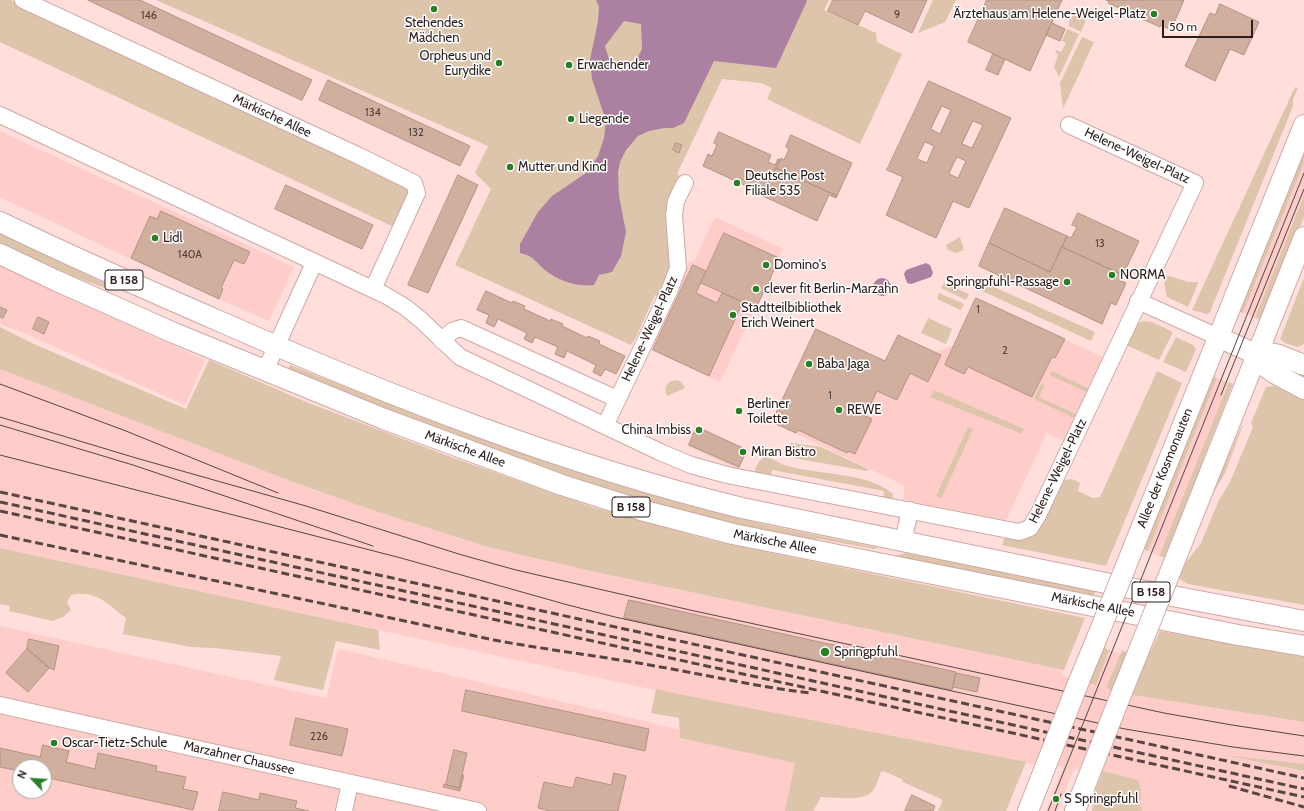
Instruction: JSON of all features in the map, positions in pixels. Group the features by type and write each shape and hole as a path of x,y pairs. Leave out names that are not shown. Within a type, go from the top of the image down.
{"main road":[{"name":"Allee der Kosmonauten","path":"1028,811 1079,681 1304,125"},
{"name":"Märkische Allee","path":"0,222 97,268 276,346 399,397 570,460 698,498 758,512 1304,621"},
{"path":"1075,811 1304,237"},
{"name":"Märkische Allee","path":"0,254 174,333 384,419 562,485 642,510 733,534 1238,635 1304,646"},
{"path":"1218,337 1258,355 1266,367 1274,373 1304,389"},
{"path":"1258,355 1270,353 1304,365"},
{"path":"795,546 824,542 886,554 894,553 903,542"}],"street":[{"name":"Märkische Allee","path":"23,0 414,183 417,193 373,289"},
{"path":"0,115 390,297 421,320 442,340 452,331 461,328 618,399"},
{"name":"Helene-Weigel-Platz","path":"442,340 460,357 691,465 727,475 1019,532 1030,528 1038,515 1195,183 1069,125"},
{"name":"Helene-Weigel-Platz","path":"605,426 670,289 678,268 674,215 676,201 685,182"},
{"path":"265,371 314,262"},
{"path":"1138,301 1218,337"},
{"path":"903,542 910,510"},
{"name":"Marzahner Chaussee","path":"0,705 478,811"},
{"path":"344,811 350,783"}],"shaded area":[{"path":"0,0 11,0 404,184 408,189 410,196 396,228 0,42"},
{"path":"156,0 829,0 824,10 876,33 877,42 902,54 860,144 767,99 772,88 761,83 722,79 677,174 682,178 670,268 660,297 655,295 631,345 455,265 491,189 475,173 488,146"},
{"path":"596,0 807,1 776,68 714,61 684,123 673,128 649,131 638,136 626,150 620,162 618,172 619,196 626,232 621,256 612,272 599,275 594,285 581,285 562,280 550,274 532,258 520,253 520,244 538,212 552,196 586,173 598,156 604,138 606,121 592,79 590,60 598,21 599,7","holes":["624,21 641,24 642,49 634,65 619,72 609,59 605,46"]},
{"path":"933,0 956,0 945,22 918,33"},
{"path":"1082,12 1088,15 1081,32 1069,26 1069,21 1073,15"},
{"path":"1067,29 1079,34 1059,77 1054,67 1058,55 1055,51 1061,52 1066,43 1062,41"},
{"path":"1082,37 1094,42 1063,109 1060,83"},
{"path":"1295,87 1298,88 1293,99 1293,106 1210,312 1207,314 1192,310"},
{"path":"0,131 294,267 269,321 145,266 0,197"},
{"path":"1304,143 1304,163 1243,313 1240,312 1285,201"},
{"path":"1304,163 1304,196 1255,318 1243,313"},
{"path":"1304,196 1304,217 1263,321 1255,318"},
{"path":"715,217 783,249 720,382 649,348 689,262 694,261"},
{"path":"0,233 108,285 108,289 60,272 0,244"},
{"path":"960,237 964,250 956,253 948,250 946,245"},
{"path":"926,263 930,265 933,273 931,277 911,284 907,283 904,274 906,270"},
{"path":"0,266 205,360 185,405 24,333 0,324"},
{"path":"1167,276 1188,282 1198,282 1188,307 1167,297 1164,283"},
{"path":"882,278 888,281 891,287 888,293 882,296 876,293 873,287 876,281"},
{"path":"1304,278 1304,344 1298,347 1285,343 1280,339"},
{"path":"944,283 969,294 966,300 941,288"},
{"path":"985,283 1095,332 1091,341 982,291 982,285"},
{"path":"939,293 964,304 961,310 937,299"},
{"path":"976,298 1103,357 1064,441 1047,433 1006,520 903,500 905,486 772,422 816,329 885,361 898,335 935,352 955,345"},
{"path":"928,318 952,329 946,344 921,333"},
{"path":"1143,321 1152,322 1173,332 1159,360 1126,345 1136,325"},
{"path":"0,327 36,345 186,409 209,360 306,402 443,454 592,507 714,541 1085,618 1064,670 595,572 488,547 375,511 293,482 0,369"},
{"path":"1176,337 1193,345 1196,349 1186,372 1163,362"},
{"path":"290,365 448,426 614,484 695,507 763,524 879,548 874,549 819,539 795,539 662,507 506,456 288,370"},
{"path":"0,369 293,482 375,511 488,547 595,572 1064,670 1062,676 1095,685 1109,650 1120,654 1106,688 1133,695 1304,722 1304,764 1231,756 1304,771 1304,811 1094,811 1109,772 1074,769 1057,811 1046,811 1063,767 1026,763 678,695 0,548"},
{"path":"1052,371 1088,388 1086,392 1050,375"},
{"path":"1157,371 1182,383 1106,566 1002,545 1005,537 1019,540 1029,536 1059,484 1064,481 1072,479 1077,481 1080,483 1078,491 1093,498 1100,497"},
{"path":"1210,374 1217,378 1148,551 1141,548"},
{"path":"1217,378 1229,382 1159,556 1148,551"},
{"path":"676,380 681,382 685,388 667,396 665,390 668,383"},
{"path":"1229,382 1233,384 1204,457 1194,496 1168,558 1159,556"},
{"path":"1041,384 1045,385 1039,397 1076,414 1074,418 1034,399"},
{"path":"1274,386 1304,400 1304,605 1188,584 1179,579 1184,565 1201,543 1219,500 1230,482 1253,427 1251,423 1266,387"},
{"path":"934,390 1024,429 1022,434 930,397"},
{"path":"696,425 748,449 739,470 687,446"},
{"path":"1242,425 1225,473 1209,501 1207,498 1221,473"},
{"path":"968,427 973,429 941,499 936,496"},
{"path":"791,443 821,447 868,469 867,471 788,457 785,455"},
{"path":"764,457 799,469 842,475 870,482 883,487 893,494 892,502 883,500 884,491 772,470 770,479 754,475 757,465"},
{"path":"0,548 378,630 380,650 336,641 323,690 274,680 281,656 215,648 191,647 123,634 126,618 101,599 87,594 71,595 67,602 71,610 63,617 53,621 9,611 10,606 0,604"},
{"path":"906,553 1096,590 1093,597 894,558 894,556"},
{"path":"0,626 326,698 337,652 340,649 824,764 814,810 816,811 0,811"},
{"path":"1160,631 1304,657 1304,722 1133,695 1145,663"},
{"path":"1102,647 1109,650 1096,685 1087,683"},
{"path":"1122,650 1130,654 1115,691 1106,688"},
{"path":"656,689 1026,762 1006,811 938,811 943,800 903,782 902,779 883,771 881,772 874,789 864,796 857,798 821,797 813,811 785,811 795,763 680,738 679,718 651,713"},
{"path":"1225,755 1304,764 1304,771"},
{"path":"1103,771 1138,780 1141,791 1140,807 1143,811 1092,811 1094,800 1093,796"}],"building":[{"path":"88,0 140,0 312,80 302,100"},
{"path":"833,0 927,0 912,33 865,11 858,25 828,11"},
{"path":"987,0 1062,0 1030,71 968,42"},
{"name":"Ärztehaus am Helene-Weigel-Platz","path":"1106,0 1184,0 1171,30 1161,25 1160,27 1108,3 1109,1"},
{"path":"1220,4 1259,22 1244,55 1230,49 1215,81 1185,66 1210,13 1215,15"},
{"path":"1052,23 1065,29 1060,41 1046,35"},
{"path":"993,54 1005,59 998,75 986,70"},
{"path":"328,80 470,146 460,166 319,100"},
{"path":"929,81 1011,118 969,208 953,201 936,238 886,215 903,177 887,170","holes":["942,106 951,110 940,134 931,129","973,121 983,125 972,148 962,144","925,142 934,146 927,163 917,159","957,157 966,161 958,178 949,174"]},
{"path":"719,132 771,155 768,162 775,165 778,159 780,160 764,194 703,166 708,154 712,156 717,145 714,143"},
{"path":"791,135 852,163 837,196 776,168 781,158 784,160 789,149 786,147"},
{"path":"676,143 682,145 679,153 673,150"},
{"path":"776,168 837,196 836,198 829,195 817,221 763,196"},
{"path":"458,175 478,185 428,293 408,285"},
{"path":"286,185 373,225 362,249 275,209"},
{"path":"1005,208 1067,236 1050,272 989,243"},
{"path":"161,211 250,252 244,264 234,260 221,288 223,289 219,299 131,258 150,216 157,219"},
{"path":"1078,213 1139,241 1123,275 1062,247 1067,236 1071,238 1077,227 1072,225"},
{"path":"724,233 779,258 770,279 771,285 766,287 756,308 701,283"},
{"path":"989,243 1050,272 1062,247 1123,275 1121,281 1126,283 1116,305 1111,303 1102,324 979,266"},
{"path":"693,265 706,271 696,293 717,303 722,293 743,302 709,376 653,350"},
{"path":"486,291 512,303 513,301 525,306 524,309 550,321 551,319 563,324 562,326 587,338 588,336 600,341 599,344 625,356 616,374 605,369 601,376 593,372 596,365 567,351 564,358 555,354 558,347 535,337 532,343 524,339 527,333 498,319 494,327 486,323 489,315 477,310"},
{"path":"976,298 1065,339 1055,358 1052,357 1032,397 968,367 964,374 945,365"},
{"path":"0,307 7,310 3,318 0,317"},
{"path":"38,317 49,322 44,334 33,329"},
{"path":"816,329 885,361 898,335 941,355 928,382 910,373 897,400 877,391 865,416 872,419 855,454 848,451 847,453 798,430 796,433 772,422"},
{"path":"697,427 747,450 739,467 689,445"},
{"path":"629,600 956,672 952,690 624,618"},
{"path":"29,639 59,646 54,670 46,666 47,665 27,649"},
{"path":"27,649 49,668 28,692 6,673"},
{"path":"956,673 980,678 977,692 953,687"},
{"path":"466,690 649,729 645,751 462,711"},
{"path":"296,718 348,729 342,756 290,745"},
{"path":"43,745 69,751 66,762 95,769 98,753 157,766 156,771 186,777 183,789 198,792 193,810 52,779 52,759 12,759 12,769 0,767 0,748 40,757"},
{"path":"454,750 467,753 459,788 446,785"},
{"path":"614,773 626,776 618,811 550,811 538,808 544,782 573,788 576,777 611,785"},
{"path":"462,775 464,775 460,791 443,787 444,784 459,788"},
{"path":"223,792 259,800 260,793 297,801 295,808 309,811 219,811"},
{"path":"912,795 935,806 933,811 905,811"}],"tram line":[{"path":"1048,811 1304,173"},
{"path":"1221,395 1304,189"},
{"path":"0,384 126,431 278,493"},
{"path":"0,417 136,458 306,506 462,555 516,570 690,610 1164,713 1304,736"},
{"path":"0,425 133,465 373,546"},
{"path":"0,455 401,558 615,617 1125,729 1233,747 1304,756"},
{"path":"1055,811 1061,794"}],"railway":[{"path":"0,492 1304,778"},
{"path":"0,502 1304,789"},
{"path":"0,511 1304,797"},
{"path":"0,535 494,640 635,662 752,684 810,693"},
{"path":"1229,786 1304,807"}],"place":[{"name":"Stehendes Mädchen","path":"434,9"},
{"name":"Ärztehaus am Helene-Weigel-Platz","path":"1154,14"},
{"name":"Orpheus und Eurydike","path":"499,63"},
{"name":"Erwachender","path":"569,65"},
{"name":"Liegende","path":"571,119"},
{"name":"Mutter und Kind","path":"510,167"},
{"name":"Deutsche Post Filiale 535","path":"737,183"},
{"name":"Lidl","path":"155,238"},
{"name":"Domino's","path":"766,265"},
{"name":"NORMA","path":"1112,275"},
{"name":"Springpfuhl-Passage","path":"1067,282"},
{"name":"clever fit Berlin-Marzahn","path":"756,289"},
{"name":"Stadtteilbibliothek Erich Weinert","path":"733,315"},
{"name":"Baba Jaga","path":"809,364"},
{"name":"REWE","path":"839,410"},
{"name":"Berliner Toilette","path":"739,411"},
{"name":"China Imbiss","path":"699,430"},
{"name":"Miran Bistro","path":"743,452"},
{"name":"Springpfuhl","path":"825,652"},
{"name":"Oscar-Tietz-Schule","path":"54,743"},
{"name":"S Springpfuhl","path":"1056,799"}]}
